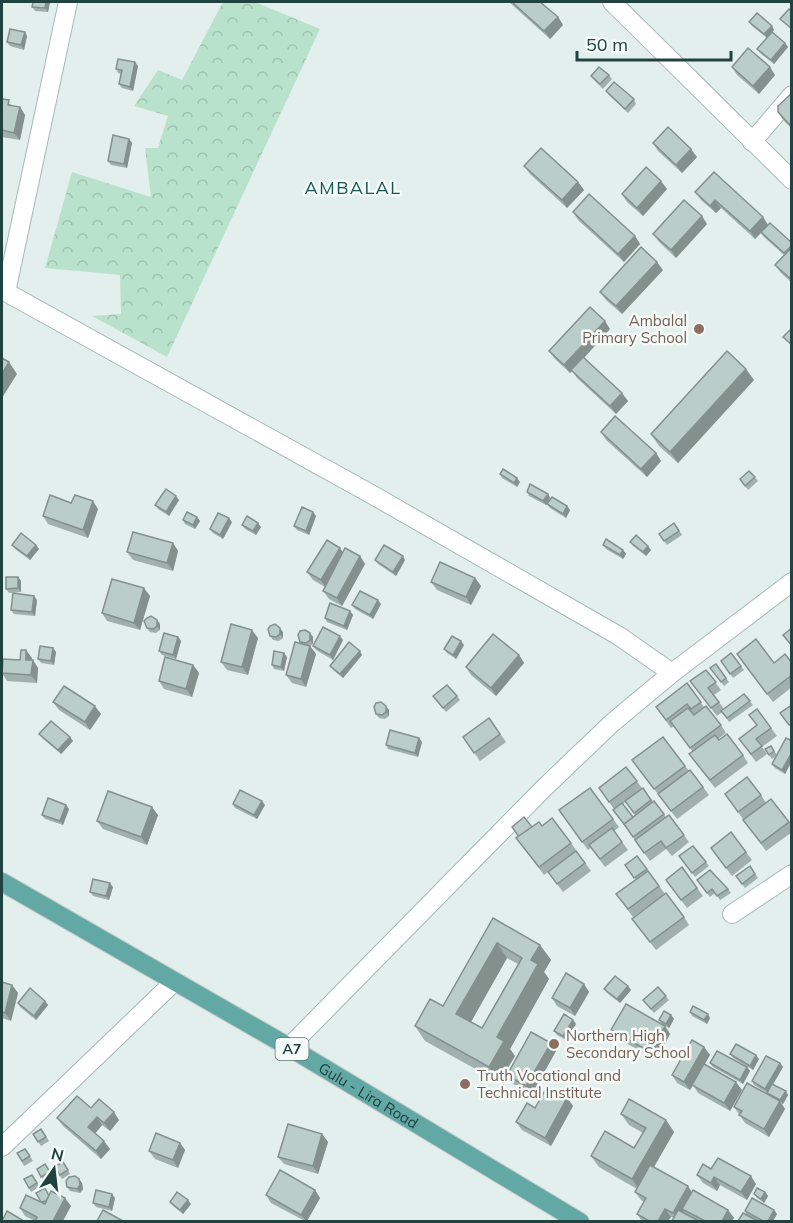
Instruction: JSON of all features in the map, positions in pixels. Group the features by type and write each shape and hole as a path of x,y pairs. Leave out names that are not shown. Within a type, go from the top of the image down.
{"main road":[{"name":"Gulu - Lira Road","path":"2,882 290,1047 580,1221"}],"street":[{"path":"68,2 4,291 371,494 619,636 672,673"},
{"path":"612,2 792,180"},
{"path":"752,142 792,95"},
{"path":"290,1047 544,788 612,723 672,673 792,582"},
{"path":"732,914 792,874"},
{"path":"2,1148 174,982"}],"green space":[{"path":"223,2 255,2 320,29 167,357 92,316 121,314 120,275 45,268 72,172 151,197 145,148 158,148 168,116 134,106 158,70 182,80"}],"building":[{"path":"33,2 46,2 45,8 32,7"},
{"path":"512,2 540,2 558,17 544,31"},
{"path":"789,9 792,12 792,29 780,19"},
{"path":"757,13 772,26 764,34 749,22"},
{"path":"10,29 25,32 21,45 7,42"},
{"path":"772,32 785,43 771,60 757,49"},
{"path":"748,48 770,67 753,86 732,67"},
{"path":"118,59 135,62 130,87 119,84 122,70 116,69"},
{"path":"599,67 609,75 600,84 591,76"},
{"path":"614,82 634,99 625,109 606,91"},
{"path":"792,93 792,127 778,112 778,106"},
{"path":"2,99 9,100 8,105 20,107 14,133 2,130"},
{"path":"668,127 691,149 676,165 653,143"},
{"path":"113,135 129,139 124,164 108,161"},
{"path":"541,148 578,182 562,200 524,166"},
{"path":"646,167 661,181 637,208 622,194"},
{"path":"714,172 763,217 750,231 715,200 710,206 695,192"},
{"path":"589,194 635,236 618,254 573,212"},
{"path":"684,200 702,216 671,250 653,234"},
{"path":"770,223 792,243 784,253 761,232"},
{"path":"641,247 657,262 616,306 600,292"},
{"path":"792,247 792,280 775,265"},
{"path":"590,307 605,321 564,365 549,351"},
{"path":"792,328 792,345 783,337"},
{"path":"727,351 746,369 670,452 651,434"},
{"path":"583,357 622,393 610,406 571,370"},
{"path":"2,358 9,362 2,374"},
{"path":"615,416 656,453 641,469 601,432"},
{"path":"503,469 517,478 514,483 500,474"},
{"path":"749,471 755,477 745,486 740,479"},
{"path":"530,484 548,494 543,501 527,492"},
{"path":"166,489 176,496 166,512 155,505"},
{"path":"50,495 71,503 75,495 93,501 83,530 43,516"},
{"path":"552,497 567,506 563,514 547,504"},
{"path":"302,507 313,512 306,531 294,526"},
{"path":"187,512 197,517 193,525 183,520"},
{"path":"218,513 229,518 220,535 210,529"},
{"path":"247,516 258,523 253,531 242,525"},
{"path":"674,523 679,531 664,541 659,534"},
{"path":"133,532 173,543 167,563 127,552"},
{"path":"21,533 36,545 27,556 12,545"},
{"path":"636,535 648,546 643,552 630,542"},
{"path":"606,539 623,550 620,555 603,545"},
{"path":"327,540 340,548 321,580 307,572"},
{"path":"384,545 403,556 393,572 375,560"},
{"path":"345,548 360,556 337,598 323,591"},
{"path":"440,562 475,578 466,597 431,582"},
{"path":"6,577 18,577 18,588 6,589"},
{"path":"112,579 144,588 134,623 102,613"},
{"path":"360,591 378,600 370,615 352,605"},
{"path":"13,593 34,596 32,612 11,610"},
{"path":"330,603 350,611 344,626 325,618"},
{"path":"151,616 157,620 157,626 153,629 147,628 144,621"},
{"path":"231,624 252,630 242,667 221,662"},
{"path":"275,624 280,628 280,634 276,637 270,636 268,629"},
{"path":"323,627 340,636 330,655 313,646"},
{"path":"792,628 792,646 783,635"},
{"path":"305,630 310,633 310,640 306,643 300,642 298,635 300,631"},
{"path":"164,633 178,637 173,655 159,651"},
{"path":"493,634 519,655 491,688 466,667"},
{"path":"452,636 461,641 453,655 444,649"},
{"path":"756,639 774,663 785,654 792,663 792,675 767,694 737,654"},
{"path":"295,642 310,646 301,679 286,675"},
{"path":"349,642 360,651 340,674 330,666"},
{"path":"40,646 53,648 51,661 38,659"},
{"path":"21,650 26,650 26,660 33,660 31,675 2,673 3,659 20,660"},
{"path":"274,651 284,653 281,667 272,665"},
{"path":"731,653 741,666 730,674 721,661"},
{"path":"165,657 193,665 186,689 159,681"},
{"path":"716,664 726,678 721,682 710,668"},
{"path":"706,670 716,682 708,688 719,702 711,708 690,681"},
{"path":"687,683 701,702 691,709 687,704 666,720 656,707"},
{"path":"447,685 457,696 443,708 433,696"},
{"path":"64,686 95,706 85,722 53,702"},
{"path":"744,694 750,701 727,718 721,711"},
{"path":"381,702 386,706 386,712 382,715 376,714 374,707 376,703"},
{"path":"792,705 792,723 789,725 780,713"},
{"path":"706,706 721,725 690,748 670,721 688,708 694,715"},
{"path":"757,709 771,728 756,739 762,746 751,754 739,739 757,725 749,715"},
{"path":"489,718 500,734 474,753 463,737"},
{"path":"51,721 70,737 58,750 39,734"},
{"path":"390,730 419,738 415,753 386,745"},
{"path":"727,734 743,755 710,780 689,754 715,735 719,740"},
{"path":"663,737 685,766 654,789 632,760"},
{"path":"786,738 792,741 792,752 782,770 772,764"},
{"path":"771,746 774,751 769,755 765,749"},
{"path":"626,767 637,781 609,802 599,788"},
{"path":"690,770 703,787 671,811 658,794"},
{"path":"747,777 761,795 738,812 725,794"},
{"path":"590,788 613,819 582,842 559,810"},
{"path":"643,788 651,800 634,813 625,801"},
{"path":"240,790 262,801 254,815 233,804"},
{"path":"108,791 152,807 141,837 97,821"},
{"path":"48,798 66,805 60,821 42,815"},
{"path":"771,799 789,822 761,843 743,820"},
{"path":"654,801 664,814 633,837 624,824"},
{"path":"622,803 633,817 624,824 613,810"},
{"path":"669,815 684,835 666,848 661,841 644,853 635,840"},
{"path":"524,817 532,827 519,837 512,827"},
{"path":"552,818 571,843 539,867 516,838 539,822 542,826"},
{"path":"612,828 622,842 600,859 589,845"},
{"path":"731,832 746,852 726,868 711,848"},
{"path":"693,846 706,862 692,873 679,856"},
{"path":"576,851 585,863 557,884 548,872"},
{"path":"637,856 647,869 634,878 625,865"},
{"path":"750,866 755,874 742,884 736,876"},
{"path":"682,867 697,888 681,900 666,880"},
{"path":"710,870 728,889 717,896 712,889 707,893 697,880"},
{"path":"648,871 659,886 628,909 616,894"},
{"path":"93,879 110,883 106,896 90,892"},
{"path":"666,893 684,917 650,942 632,919"},
{"path":"493,918 540,945 531,960 538,964 497,1037 504,1041 489,1067 415,1026 430,999 443,1006","holes":["497,943 522,958 482,1028 456,1014"]},
{"path":"566,973 584,984 570,1008 552,998"},
{"path":"615,976 628,986 617,999 604,989"},
{"path":"2,982 12,985 5,1013 2,1012"},
{"path":"658,987 666,996 651,1009 643,1000"},
{"path":"30,988 45,1001 34,1016 18,1003"},
{"path":"626,1004 665,1026 650,1052 611,1030"},
{"path":"693,1006 708,1014 704,1020 690,1012"},
{"path":"664,1011 671,1015 666,1024 659,1020"},
{"path":"564,1014 573,1020 563,1036 554,1031"},
{"path":"531,1032 551,1043 526,1086 507,1075"},
{"path":"692,1040 704,1047 684,1082 672,1075"},
{"path":"736,1044 756,1055 750,1066 730,1054"},
{"path":"717,1051 747,1067 740,1080 710,1063"},
{"path":"766,1056 780,1063 765,1089 752,1081"},
{"path":"704,1064 736,1082 724,1103 692,1085"},
{"path":"747,1083 780,1101 764,1129 739,1115 742,1111 734,1107"},
{"path":"772,1084 786,1091 780,1100 767,1093"},
{"path":"547,1087 567,1098 545,1138 516,1122 527,1103 535,1108"},
{"path":"77,1096 91,1108 99,1099 114,1112 104,1123 97,1117 88,1127 104,1141 96,1151 57,1118"},
{"path":"629,1099 666,1120 632,1179 591,1156 605,1131 634,1148 646,1128 621,1114"},
{"path":"288,1124 322,1134 313,1166 278,1157"},
{"path":"41,1129 46,1137 38,1142 33,1134"},
{"path":"156,1133 180,1143 173,1160 149,1151"},
{"path":"25,1149 30,1156 22,1161 17,1153"},
{"path":"718,1158 751,1176 741,1192 714,1177 711,1183 697,1175 703,1164 711,1169"},
{"path":"63,1162 68,1170 60,1175 54,1167"},
{"path":"45,1164 50,1172 41,1177 37,1169"},
{"path":"650,1165 688,1186 673,1213 665,1209 658,1221 649,1221 637,1214 646,1198 635,1192"},
{"path":"280,1170 315,1190 301,1215 266,1195"},
{"path":"32,1175 37,1183 29,1188 24,1179"},
{"path":"75,1176 79,1179 80,1185 77,1189 67,1187 66,1181 69,1177"},
{"path":"45,1188 49,1196 46,1201 41,1202 36,1193"},
{"path":"757,1188 765,1192 761,1199 754,1194"},
{"path":"96,1190 112,1194 109,1207 93,1203"},
{"path":"693,1190 728,1210 722,1221 705,1221 682,1209"},
{"path":"51,1191 65,1198 53,1221 35,1221 37,1217 20,1208 26,1195 45,1204"},
{"path":"177,1192 188,1200 180,1210 170,1202"},
{"path":"752,1198 774,1210 768,1221 763,1221 745,1211"},
{"path":"103,1210 123,1221 97,1221"},
{"path":"678,1210 699,1221 672,1221"},
{"path":"7,1211 24,1221 2,1221"},
{"path":"743,1213 758,1221 738,1221"}],"place":[{"name":"Ambalal Primary School","path":"699,329"},
{"name":"Northern High Secondary School","path":"554,1044"},
{"name":"Truth Vocational and Technical Institute","path":"465,1084"}],"district":[{"name":"AMBALAL","path":"353,187"}]}
